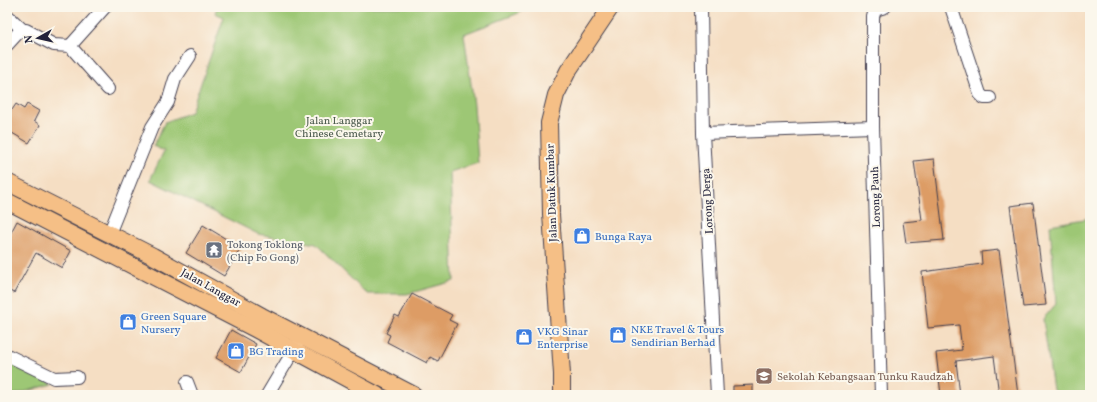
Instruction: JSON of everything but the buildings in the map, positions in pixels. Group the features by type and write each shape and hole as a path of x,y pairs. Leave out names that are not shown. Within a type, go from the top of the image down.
{"main road":[{"name":"Jalan Datuk Kumbar","path":"562,393 551,214 549,123 556,95 568,71 611,7"},
{"name":"Jalan Langgar","path":"7,182 109,234 298,343 377,395"},
{"name":"Jalan Langgar","path":"7,201 298,343 414,395"}],"street":[{"path":"70,46 105,7"},
{"name":"Lorong Derga","path":"701,7 703,133 717,395"},
{"path":"951,7 980,94 984,98 990,98"},
{"name":"Lorong Pauh","path":"878,8 873,17 873,127 881,395"},
{"path":"7,15 24,31"},
{"path":"7,45 18,33 29,31 54,45 70,46 108,89"},
{"path":"109,234 152,127 168,102 175,79 190,56"},
{"path":"703,133 873,127"},
{"path":"267,395 298,343"},
{"path":"7,355 54,378 77,377"},
{"path":"187,382 192,395"}],"green space":[{"name":"Jalan Langgar Chinese Cemetary","path":"217,7 527,7 519,13 464,34 474,105 478,163 450,172 454,281 407,294 367,294 316,244 258,234 150,180 164,151 153,146 165,122 191,112 224,17 215,13"},
{"path":"1090,218 1090,395 1061,395 1053,390 1043,319 1056,304 1050,225"},
{"path":"7,359 53,384 13,395 7,395"}],"place":[{"name":"Bunga Raya","path":"582,236"},
{"name":"Tokong Toklong (Chip Fo Gong)","path":"214,250"},
{"name":"Green Square Nursery","path":"128,322"},
{"name":"NKE Travel & Tours Sendirian Berhad","path":"618,335"},
{"name":"VKG Sinar Enterprise","path":"524,337"},
{"name":"BG Trading","path":"236,351"},
{"name":"Sekolah Kebangsaan Tunku Raudzah","path":"764,376"}]}
